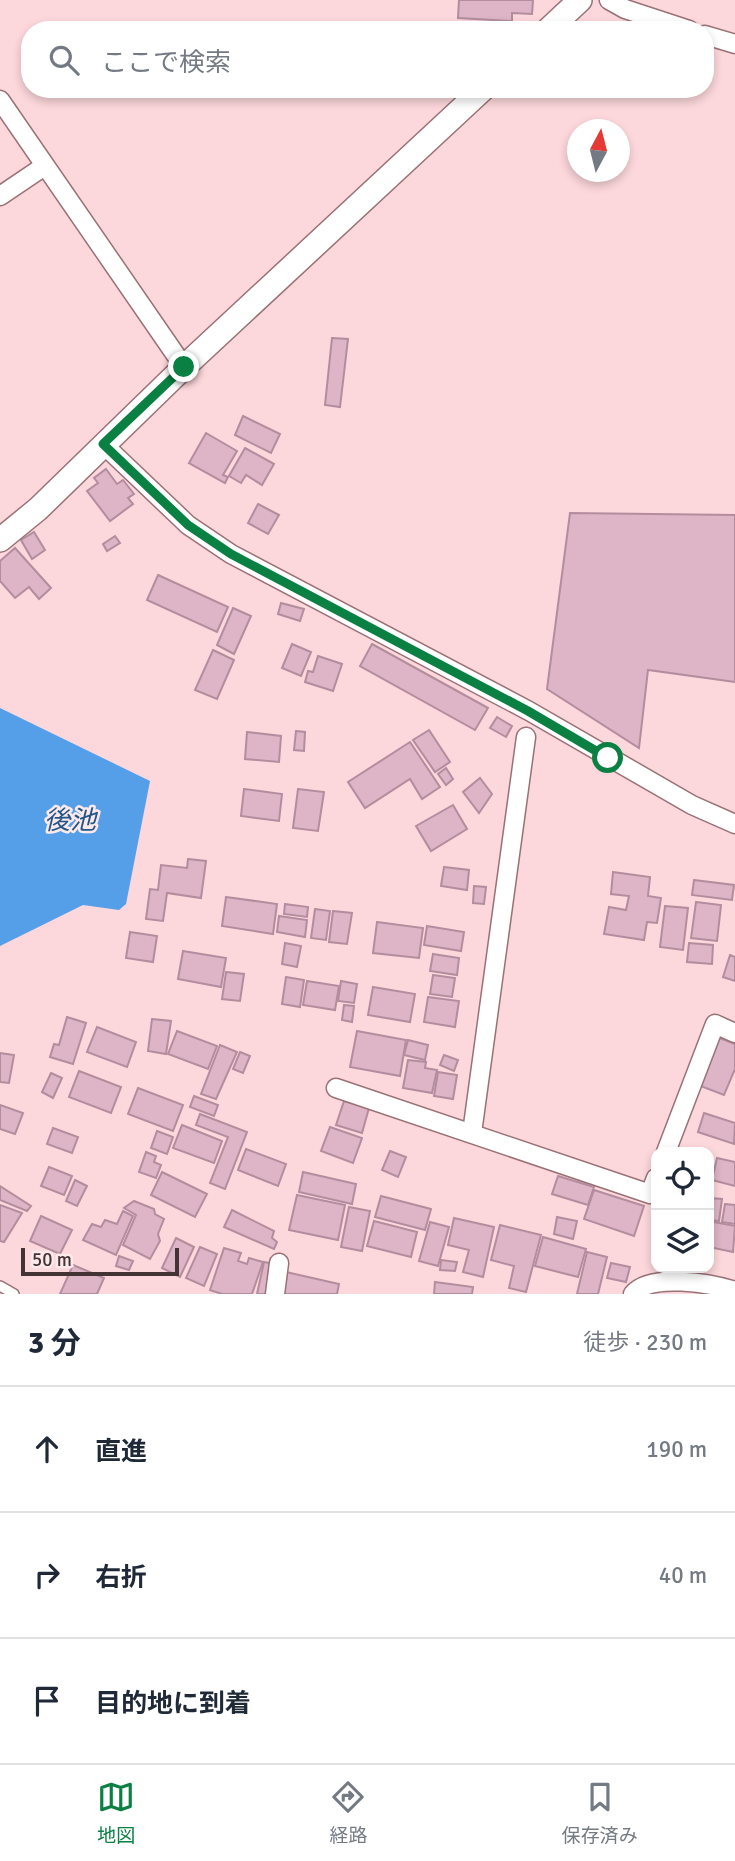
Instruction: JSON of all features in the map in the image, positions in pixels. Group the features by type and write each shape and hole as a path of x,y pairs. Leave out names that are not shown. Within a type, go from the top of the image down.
{"street":[{"path":"558,21 580,0"},
{"path":"609,0 625,9 662,21"},
{"path":"714,38 735,44"},
{"path":"0,540 38,509 184,367 473,98"},
{"path":"0,100 43,167 184,367"},
{"path":"0,196 43,167"},
{"path":"103,444 188,525 231,554 528,711 692,805 735,824"},
{"path":"472,1133 526,737"},
{"path":"668,1147 715,1024 735,1033"},
{"path":"336,1088 650,1194 651,1191"},
{"path":"275,1294 279,1264"},
{"path":"633,1294 639,1287 651,1282 706,1285 735,1291"}],"lane":[{"path":"0,1286 14,1294"}],"water":[{"name":"後池","path":"0,708 150,781 126,904 119,910 83,905 0,946"}],"building":[{"path":"459,0 533,0 532,14 512,13 512,21 458,18"},
{"path":"332,338 348,339 340,407 325,405"},
{"path":"243,416 280,434 271,453 235,435"},
{"path":"206,433 237,451 223,475 228,477 225,483 189,463"},
{"path":"245,448 274,464 262,485 246,475 241,483 229,476"},
{"path":"106,469 117,484 123,480 134,494 128,498 133,504 110,521 87,491 98,483 94,478"},
{"path":"258,504 279,515 268,534 248,523"},
{"path":"570,513 735,515 735,682 648,670 639,748 547,689"},
{"path":"34,532 45,550 32,559 21,540"},
{"path":"115,536 120,543 107,551 103,544"},
{"path":"15,548 51,588 39,599 29,587 15,598 0,581 0,561"},
{"path":"158,575 228,607 217,632 147,600"},
{"path":"281,603 304,609 300,621 278,614"},
{"path":"233,608 251,616 234,654 217,645"},
{"path":"292,644 311,652 301,676 282,668"},
{"path":"372,644 488,708 475,730 360,666"},
{"path":"213,650 234,660 217,699 195,690"},
{"path":"318,656 342,664 333,691 305,682 308,671 313,672"},
{"path":"497,717 512,726 506,737 490,728"},
{"path":"429,730 450,762 435,772 413,740"},
{"path":"296,731 305,732 304,751 294,750"},
{"path":"247,732 281,736 279,762 245,759"},
{"path":"410,742 440,787 422,799 410,779 365,808 348,782"},
{"path":"446,768 453,779 446,785 438,774"},
{"path":"480,778 492,794 479,813 463,792"},
{"path":"244,789 282,794 279,821 241,816"},
{"path":"298,789 324,792 318,831 293,828"},
{"path":"453,805 467,829 431,851 416,826"},
{"path":"188,859 206,861 201,898 167,893 163,921 146,919 150,889 158,890 161,865 187,868"},
{"path":"444,867 469,870 467,890 441,886"},
{"path":"613,872 650,877 648,896 661,898 657,923 647,922 644,940 604,934 609,907 626,910 629,896 611,894"},
{"path":"694,880 734,885 732,900 692,895"},
{"path":"474,886 486,887 484,904 473,903"},
{"path":"226,897 277,904 273,934 222,926"},
{"path":"696,902 721,905 717,941 691,938"},
{"path":"285,904 308,907 307,917 284,914"},
{"path":"665,906 688,908 683,950 660,947"},
{"path":"315,909 330,911 326,940 311,938"},
{"path":"333,911 352,913 347,944 329,942"},
{"path":"279,916 307,920 305,937 277,932"},
{"path":"377,922 423,928 419,958 373,953"},
{"path":"427,926 464,932 461,951 424,945"},
{"path":"130,932 157,936 153,962 126,958"},
{"path":"285,943 301,946 297,967 282,964"},
{"path":"689,943 713,945 712,964 687,962"},
{"path":"183,951 226,958 221,987 178,979"},
{"path":"433,954 459,958 457,975 430,971"},
{"path":"730,955 735,957 735,981 723,977"},
{"path":"226,972 244,974 240,1001 222,999"},
{"path":"433,975 455,978 452,997 430,994"},
{"path":"286,977 304,980 300,1007 282,1004"},
{"path":"307,981 339,986 335,1010 303,1005"},
{"path":"341,981 357,984 354,1003 338,1001"},
{"path":"373,987 415,994 410,1022 368,1015"},
{"path":"428,997 459,1001 455,1027 424,1022"},
{"path":"344,1005 354,1006 352,1022 342,1020"},
{"path":"67,1017 86,1023 73,1064 50,1057 54,1044 59,1045"},
{"path":"152,1019 171,1021 166,1054 148,1051"},
{"path":"97,1027 136,1042 127,1067 87,1052"},
{"path":"177,1031 217,1046 208,1069 168,1054"},
{"path":"357,1031 406,1040 400,1076 350,1067"},
{"path":"717,1037 735,1044 735,1069 724,1095 698,1085"},
{"path":"408,1040 428,1045 425,1060 404,1055"},
{"path":"220,1045 237,1052 216,1099 201,1094"},
{"path":"240,1052 250,1056 243,1073 233,1069"},
{"path":"0,1053 14,1055 9,1083 0,1082"},
{"path":"444,1055 458,1060 454,1071 440,1065"},
{"path":"408,1060 426,1062 425,1068 437,1070 432,1093 403,1088"},
{"path":"79,1071 121,1087 111,1113 69,1097"},
{"path":"438,1072 457,1075 453,1099 434,1096"},
{"path":"51,1073 62,1078 53,1098 42,1092"},
{"path":"138,1088 183,1105 173,1131 128,1114"},
{"path":"194,1096 218,1105 214,1116 190,1107"},
{"path":"344,1101 369,1108 362,1133 336,1125"},
{"path":"0,1105 23,1113 15,1134 0,1129"},
{"path":"704,1113 735,1123 734,1144 698,1132"},
{"path":"200,1114 247,1132 225,1189 210,1183 228,1137 196,1125"},
{"path":"182,1125 222,1141 214,1163 173,1148"},
{"path":"330,1127 362,1138 353,1163 321,1151"},
{"path":"53,1128 78,1137 72,1153 47,1144"},
{"path":"157,1131 173,1137 167,1154 151,1148"},
{"path":"246,1149 286,1164 278,1186 238,1170"},
{"path":"390,1151 406,1157 398,1177 382,1170"},
{"path":"146,1152 156,1156 154,1162 161,1165 156,1178 139,1172"},
{"path":"717,1158 735,1162 735,1186 714,1181"},
{"path":"49,1167 72,1176 64,1195 41,1186"},
{"path":"162,1172 207,1194 195,1217 151,1195"},
{"path":"303,1172 356,1184 352,1204 299,1192"},
{"path":"558,1176 594,1187 588,1205 552,1194"},
{"path":"75,1180 87,1186 77,1206 66,1201"},
{"path":"0,1186 31,1206 27,1211 0,1200"},
{"path":"594,1190 644,1206 634,1236 584,1219"},
{"path":"297,1195 345,1205 338,1240 289,1230"},
{"path":"381,1196 431,1209 425,1230 375,1217"},
{"path":"714,1198 722,1199 719,1221 714,1220"},
{"path":"134,1201 154,1209 155,1214 164,1219 158,1234 160,1241 150,1259 123,1245 136,1215 124,1208"},
{"path":"725,1204 735,1205 735,1224 722,1222"},
{"path":"0,1205 22,1213 4,1242 0,1241"},
{"path":"349,1207 370,1211 362,1251 341,1247"},
{"path":"232,1210 274,1231 272,1238 277,1242 274,1249 224,1227"},
{"path":"123,1211 133,1216 116,1255 83,1240 92,1224 101,1227 105,1220 117,1224"},
{"path":"41,1216 72,1230 60,1254 30,1241"},
{"path":"557,1217 577,1221 573,1239 554,1234"},
{"path":"454,1218 494,1227 483,1277 463,1272 469,1250 448,1245"},
{"path":"374,1221 417,1232 411,1257 367,1246"},
{"path":"430,1222 449,1227 438,1266 419,1261"},
{"path":"714,1222 735,1226 733,1252 714,1248"},
{"path":"500,1225 541,1235 526,1292 509,1288 514,1266 491,1260"},
{"path":"543,1237 586,1249 578,1277 535,1266"},
{"path":"176,1238 194,1247 180,1277 162,1268"},
{"path":"200,1247 217,1254 204,1286 186,1278"},
{"path":"224,1248 241,1253 238,1261 247,1264 249,1258 263,1262 252,1294 222,1294 210,1290"},
{"path":"587,1252 607,1257 598,1294 577,1294"},
{"path":"119,1256 133,1261 129,1270 116,1266"},
{"path":"441,1260 457,1262 455,1271 440,1270"},
{"path":"264,1262 276,1264 271,1294 257,1294"},
{"path":"611,1263 630,1267 626,1282 607,1278"},
{"path":"73,1265 104,1278 97,1294 60,1294"},
{"path":"286,1272 339,1284 337,1294 281,1294"},
{"path":"435,1282 473,1287 472,1294 434,1294"}],"route":[{"path":"184,367 103,444 188,525 231,554 528,711 608,758"}]}
